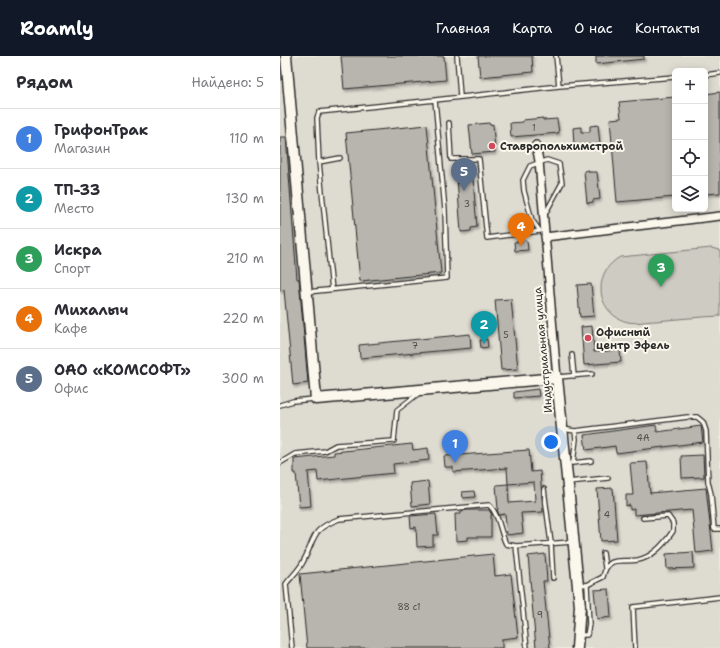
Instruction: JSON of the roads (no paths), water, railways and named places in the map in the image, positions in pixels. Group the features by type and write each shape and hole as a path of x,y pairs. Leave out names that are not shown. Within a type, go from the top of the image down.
{"street":[{"path":"286,56 316,399 557,378"},
{"name":"Индустриальная улица","path":"536,145 539,161 562,429 569,463 566,482 573,542 583,584 577,648"},
{"path":"545,237 720,216"}],"lane":[{"path":"457,56 460,96"},
{"path":"556,56 559,86"},
{"path":"708,75 720,73"},
{"path":"332,290 319,162 317,118 319,112 559,86 672,77"},
{"path":"306,292 447,278 445,210 435,100"},
{"path":"449,122 451,159 479,159 487,238 540,230"},
{"path":"319,162 340,158"},
{"path":"544,217 562,183 559,164 547,160 539,161 530,166 523,180 524,191 532,220 545,237"},
{"path":"572,355 574,376"},
{"path":"557,378 592,374"},
{"path":"280,463 295,454 325,451 336,445 394,441 397,410 422,390"},
{"path":"280,405 294,401 316,399"},
{"path":"562,429 575,431 697,417 703,422 706,431 708,482 711,494 714,529 720,529"},
{"path":"575,431 576,439 569,463 591,461"},
{"path":"566,482 608,478"},
{"path":"544,489 551,543 553,578"},
{"path":"292,648 286,584 303,563 313,537 324,524 339,519 489,505 494,509 506,544 516,546 573,542"},
{"path":"605,568 619,560 638,560 654,553 673,531 673,523 668,516 643,518"},
{"path":"516,546 527,648"},
{"path":"583,584 603,577 605,568 603,553"},
{"path":"635,648 633,607 720,597"}],"place":[{"name":"Ставропольхимстрой","path":"492,146"},
{"name":"ОАО «КОМСОФТ»","path":"464,191"},
{"name":"Михалыч","path":"521,246"},
{"name":"Искра","path":"661,287"},
{"name":"Офисный центр Эфель","path":"588,338"},
{"name":"ТП-33","path":"484,344"},
{"name":"ГрифонТрак","path":"455,463"}]}
